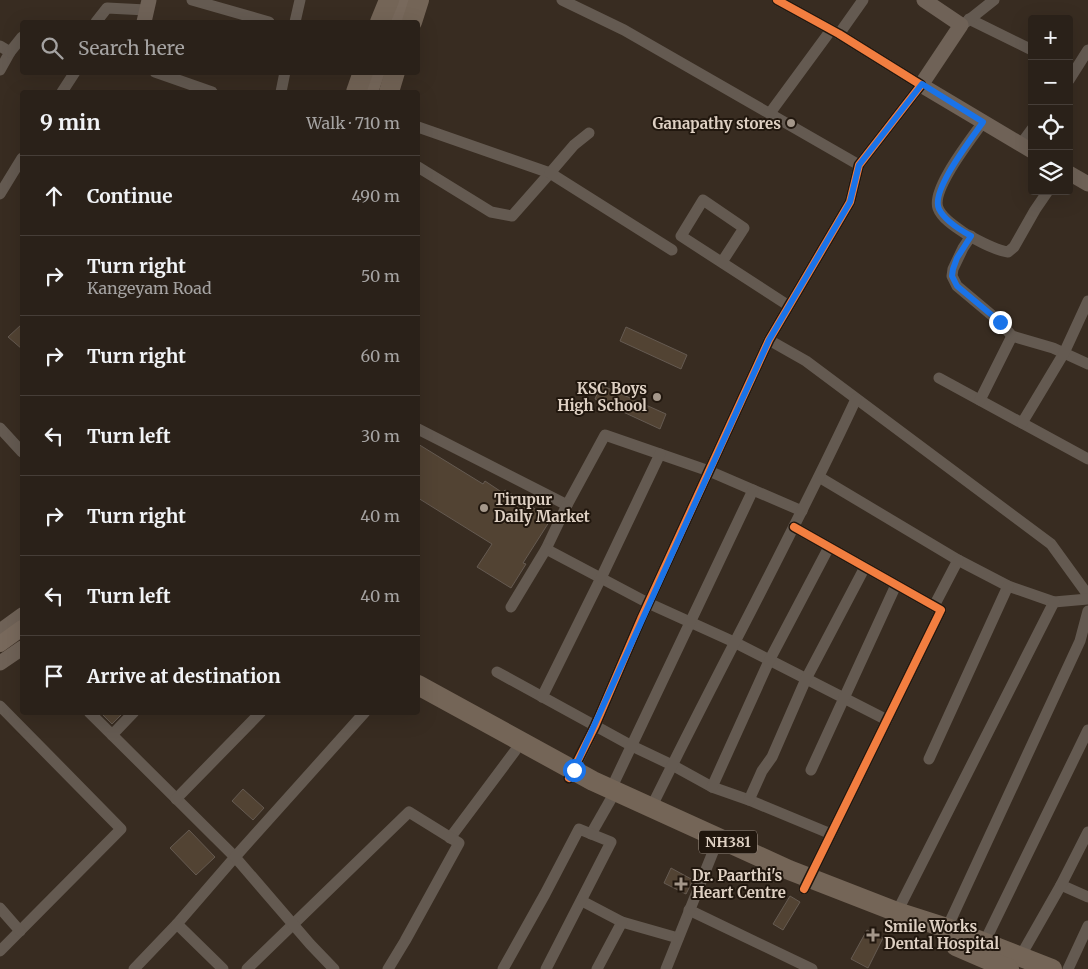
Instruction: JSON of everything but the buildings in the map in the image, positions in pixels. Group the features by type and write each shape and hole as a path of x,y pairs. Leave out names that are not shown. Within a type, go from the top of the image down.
{"highway":[{"path":"381,20 389,0"},
{"path":"413,20 419,0"},
{"path":"357,90 361,75"},
{"path":"390,90 394,75"},
{"name":"NH381","path":"420,686 571,774 715,846 957,946 1014,963 1052,969"},
{"name":"NH381","path":"420,700 515,751 571,774"},
{"name":"NH381","path":"611,794 651,808 807,884 947,928 984,943 1014,963"}],"main road":[{"path":"395,20 402,0"},
{"path":"406,20 413,0"},
{"path":"924,0 965,22 922,84 1026,147"},
{"path":"371,90 376,75"},
{"path":"382,90 387,75"},
{"path":"1073,175 1088,184"},
{"path":"0,644 7,626 20,616"},
{"path":"0,652 20,638"},
{"path":"0,663 20,649"}],"street":[{"path":"192,0 262,20"},
{"path":"295,20 300,0"},
{"path":"562,0 624,30 859,165"},
{"path":"571,774 595,726 648,603 769,340 850,202 859,165 922,84 835,32 776,0"},
{"path":"770,114 862,0"},
{"path":"965,22 994,0"},
{"path":"97,20 106,8 146,11"},
{"path":"965,22 1028,48"},
{"path":"0,70 5,49 20,38"},
{"path":"1073,70 1088,50"},
{"path":"63,90 73,75"},
{"path":"164,75 206,90"},
{"path":"281,90 284,75"},
{"path":"983,122 947,175 938,200 938,208 944,216 959,229 971,236 1001,251 1008,252 1014,247 1034,210 1045,195"},
{"path":"420,128 550,173 672,250"},
{"path":"420,168 491,212 512,216 574,145 590,133"},
{"path":"2,187 20,161"},
{"path":"722,262 744,228 703,200 682,236 789,306"},
{"path":"971,236 957,258 953,269 952,276 957,286 1000,322 1012,336 1045,346 1088,364"},
{"path":"1022,423 1064,353 1088,301"},
{"path":"980,400 1012,336"},
{"path":"769,340 806,361 1051,544 1088,595"},
{"path":"939,378 1088,459"},
{"path":"651,808 794,527 856,399"},
{"path":"0,428 20,450"},
{"path":"420,430 567,505"},
{"path":"511,607 546,549 567,505 605,435 709,471 802,511"},
{"path":"542,697 660,454"},
{"path":"819,477 958,560 1008,586 1054,602 1088,600"},
{"path":"591,834 753,490"},
{"path":"794,527 940,610 807,884"},
{"path":"712,787 769,661 829,547"},
{"path":"546,549 648,603 734,642 887,720"},
{"path":"934,606 958,560"},
{"path":"749,800 762,771 772,757 806,679 865,567"},
{"path":"811,770 896,585"},
{"path":"929,759 1008,586"},
{"path":"897,912 1054,602"},
{"path":"947,928 1084,641 1088,611"},
{"path":"497,672 632,746 712,787 749,800 831,834"},
{"path":"0,951 121,829 1,711"},
{"path":"92,715 235,857 334,969"},
{"path":"112,735 131,715"},
{"path":"176,799 258,715"},
{"path":"134,969 177,924 362,715"},
{"path":"984,943 1088,730"},
{"path":"450,838 515,751"},
{"path":"247,969 409,812 459,843 388,969"},
{"path":"503,969 579,828 611,842 546,969"},
{"path":"1014,963 1061,885 1088,832"},
{"path":"666,969 715,846"},
{"path":"1061,885 1088,896"},
{"path":"582,901 622,922 678,938"},
{"path":"0,908 20,931"},
{"path":"689,910 812,969"},
{"path":"597,969 622,922"},
{"path":"177,924 223,969"},
{"path":"1068,969 1088,926"}],"cycle path":[{"path":"569,778 595,726 641,619 769,340 850,202 859,165 921,85 839,34 777,0"},
{"path":"794,527 941,610 804,889"}],"place":[{"name":"Ganapathy stores","path":"791,123"},
{"name":"KSC Boys High School","path":"657,397"},
{"name":"Tirupur Daily Market","path":"484,508"},
{"name":"Dr. Paarthi's Heart Centre","path":"681,884"},
{"name":"Smile Works Dental Hospital","path":"873,935"}],"route":[{"path":"574,770 769,340 850,202 859,165 922,84 983,122 947,175 938,200 938,208 959,229 971,236 957,258 953,269 952,276 957,286 1000,322"}]}
